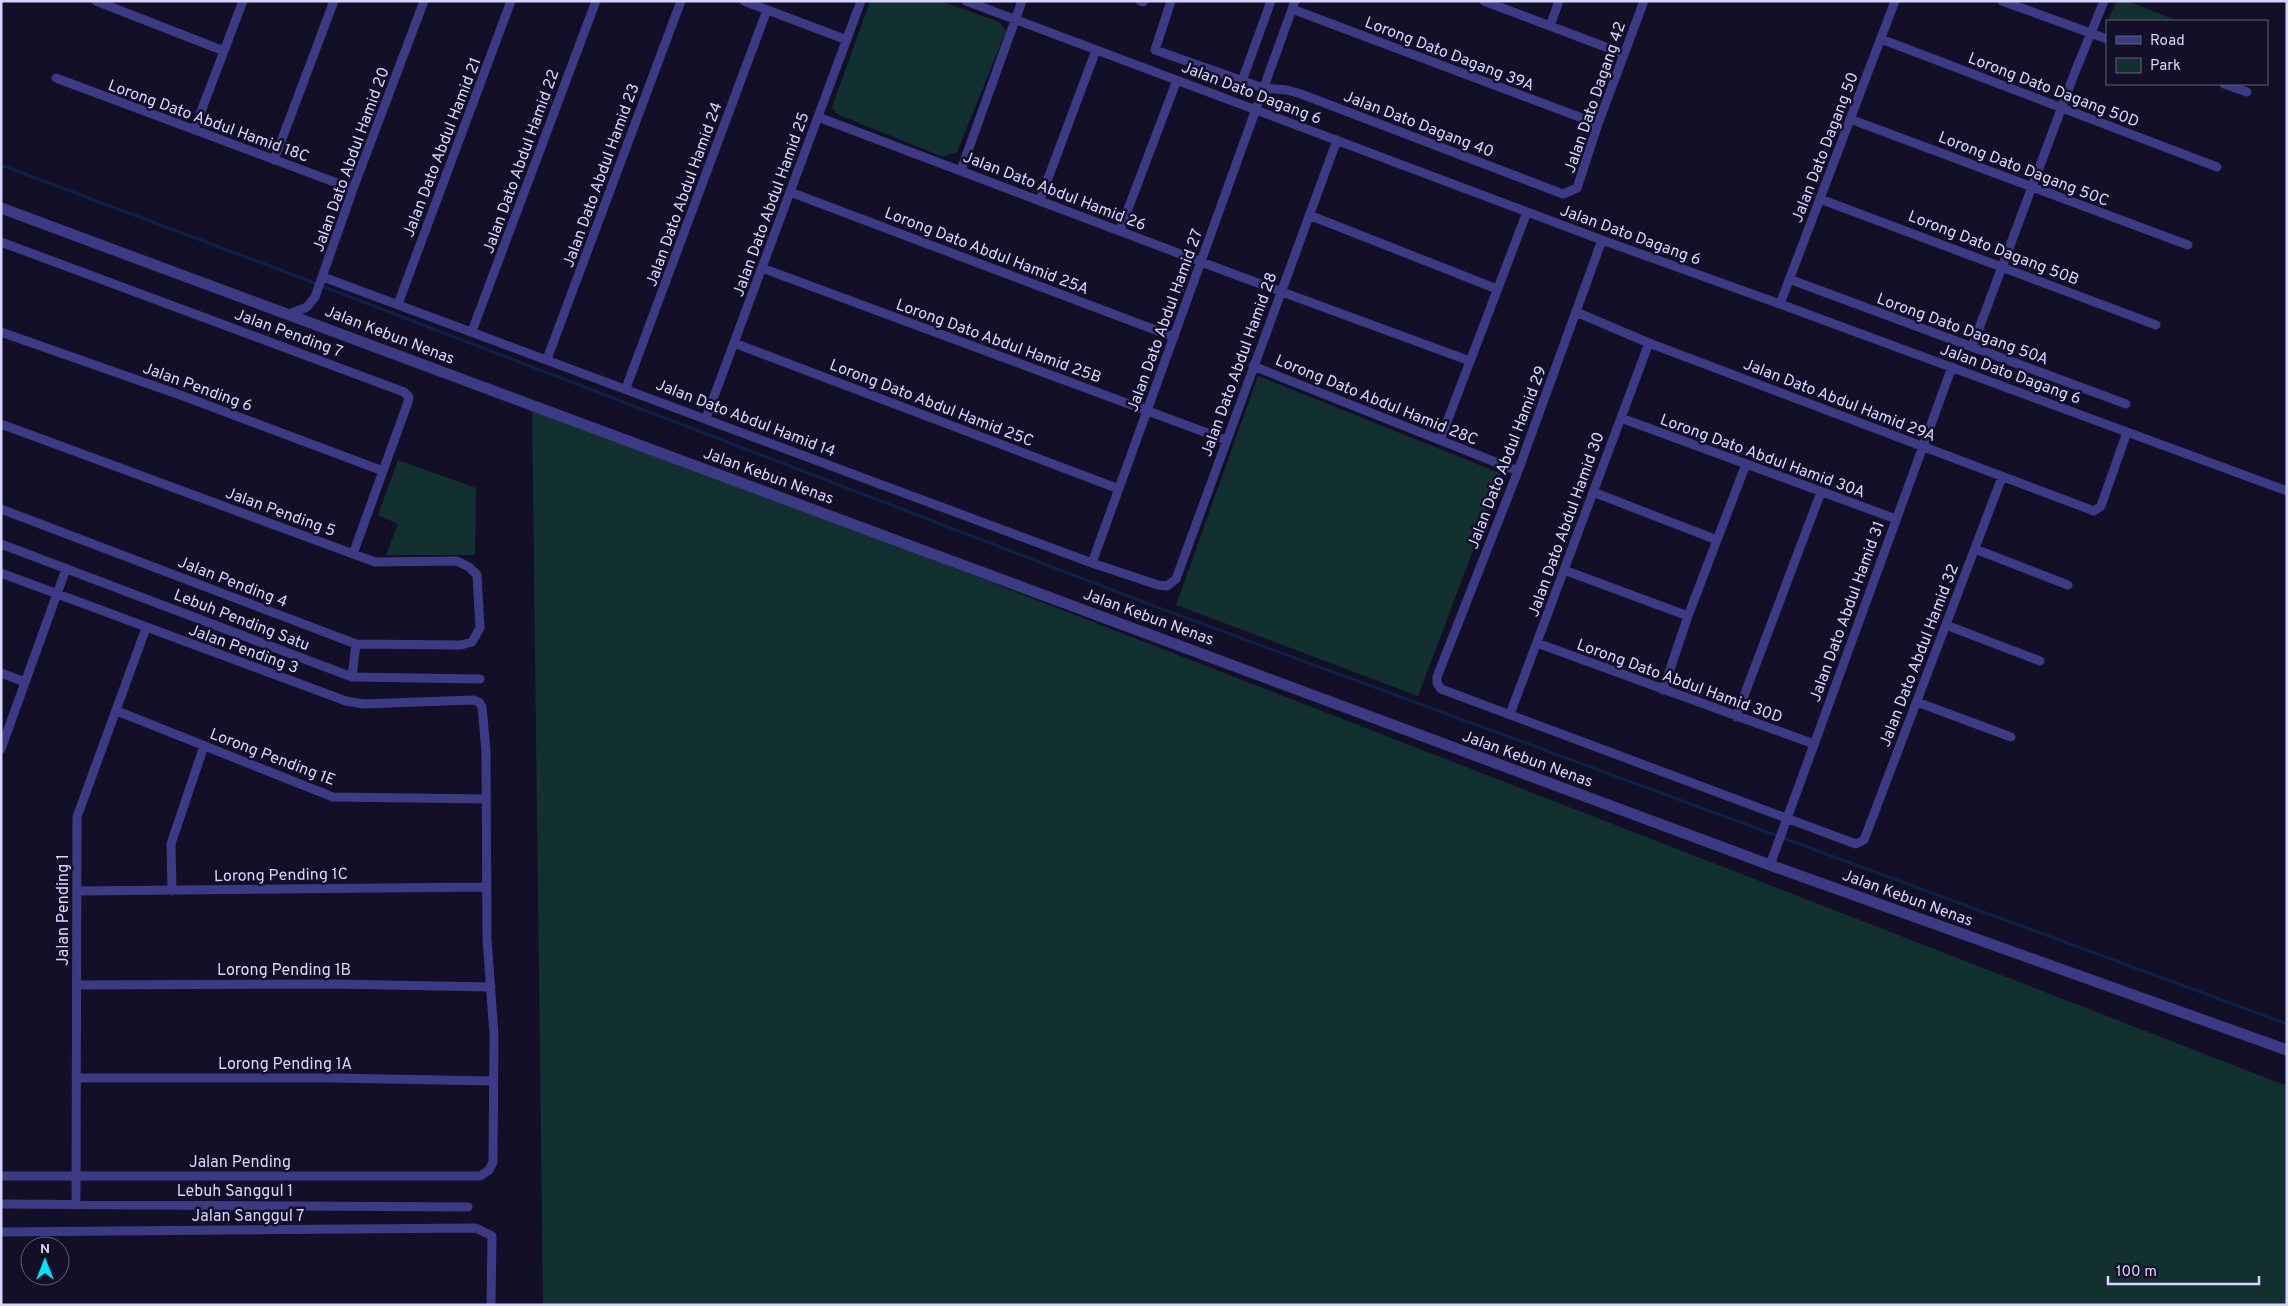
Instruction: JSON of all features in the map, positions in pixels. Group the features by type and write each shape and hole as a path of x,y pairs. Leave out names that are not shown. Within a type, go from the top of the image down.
{"street":[{"path":"96,1 224,51"},
{"path":"194,130 243,1"},
{"path":"274,160 334,1"},
{"name":"Jalan Dato Abdul Hamid 20","path":"290,314 311,304 323,277 352,189 424,1"},
{"name":"Jalan Dato Abdul Hamid 21","path":"398,304 511,1"},
{"name":"Jalan Dato Abdul Hamid 22","path":"472,331 596,1"},
{"name":"Jalan Dato Abdul Hamid 23","path":"547,359 681,1"},
{"path":"744,1 847,40"},
{"name":"Jalan Dato Abdul Hamid 25","path":"706,418 861,1"},
{"name":"Jalan Dato Dagang 6","path":"966,1 1602,240 2287,491"},
{"path":"961,170 1022,1"},
{"name":"Jalan Dato Dagang 40","path":"1172,1 1155,50 1263,88 1287,90 1301,94 1563,194"},
{"path":"1242,81 1271,1"},
{"path":"1484,1 1624,54"},
{"path":"1550,26 1559,1"},
{"name":"Jalan Dato Dagang 42","path":"1563,194 1577,188 1598,124 1644,1"},
{"name":"Jalan Dato Dagang 50","path":"1780,304 1895,1"},
{"path":"2002,1 2106,39"},
{"path":"1972,347 2104,1"},
{"name":"Jalan Dato Abdul Hamid 27","path":"1092,563 1293,5"},
{"name":"Lorong Dato Dagang 39A","path":"1293,5 1598,124"},
{"name":"Jalan Dato Abdul Hamid 24","path":"626,388 767,10"},
{"name":"Lorong Dato Dagang 50D","path":"1881,39 2217,167"},
{"path":"1040,200 1096,50"},
{"name":"Lorong Dato Abdul Hamid 18C","path":"56,78 352,189"},
{"path":"1120,230 1177,80"},
{"path":"2227,85 2247,92"},
{"name":"Jalan Dato Abdul Hamid 26","path":"818,117 1281,292 1470,361"},
{"name":"Lorong Dato Dagang 50C","path":"1850,119 2188,245"},
{"name":"Jalan Dato Abdul Hamid 28","path":"1158,585 1167,586 1176,579 1337,140"},
{"name":"Lorong Dato Abdul Hamid 25A","path":"790,192 1174,337"},
{"name":"Lorong Dato Dagang 50B","path":"1820,199 2156,325"},
{"name":"Jalan Kebun Nenas","path":"1,208 1770,865 2287,1050"},
{"path":"1440,440 1527,212"},
{"path":"1309,216 1497,289"},
{"name":"Jalan Dato Abdul Hamid 29","path":"1510,714 1441,689 1436,677 1518,470 1602,240"},
{"name":"Jalan Pending 7","path":"1,242 404,392 408,397 408,402 352,554"},
{"name":"Lorong Dato Abdul Hamid 25B","path":"762,268 1226,440"},
{"name":"Jalan Dato Abdul Hamid 14","path":"323,277 626,388 1092,563 1158,585"},
{"name":"Lorong Dato Dagang 50A","path":"1790,279 2126,404"},
{"name":"Jalan Dato Abdul Hamid 29A","path":"1576,312 1649,343 2094,511 2101,506 2127,432"},
{"name":"Jalan Pending 6","path":"1,332 183,396 383,471"},
{"name":"Lorong Dato Abdul Hamid 25C","path":"734,343 1119,489"},
{"name":"Jalan Dato Abdul Hamid 30","path":"1510,714 1649,343"},
{"name":"Lorong Dato Abdul Hamid 28C","path":"1253,366 1518,470"},
{"name":"Jalan Dato Abdul Hamid 31","path":"1770,865 1952,367"},
{"name":"Lorong Dato Abdul Hamid 30A","path":"1621,418 1896,519"},
{"name":"Jalan Pending 5","path":"1,424 374,562 449,560 469,566 476,575 480,628 472,642 461,645"},
{"path":"1663,690 1688,616 1746,464"},
{"name":"Jalan Dato Abdul Hamid 32","path":"1787,818 1856,844 1864,840 2002,476"},
{"path":"1593,492 1717,540"},
{"path":"1736,717 1821,492"},
{"name":"Jalan Pending 4","path":"1,509 356,644 461,645"},
{"name":"Lebuh Pending Satu","path":"1,544 352,677 480,679"},
{"path":"1975,549 2068,585"},
{"path":"1,749 66,569"},
{"path":"1564,570 1688,616"},
{"name":"Jalan Pending 3","path":"1,573 346,702 363,704 473,700 479,702 482,707 486,799"},
{"path":"1946,625 2040,661"},
{"name":"Jalan Pending 1","path":"76,1205 77,817 146,628"},
{"name":"Lorong Dato Abdul Hamid 30D","path":"1537,643 1814,744"},
{"path":"352,677 356,644"},
{"path":"1,673 25,682"},
{"path":"1917,702 2011,737"},
{"name":"Lorong Pending 1E","path":"116,711 333,797 486,799"},
{"path":"1510,714 1787,818"},
{"path":"172,891 171,844 204,746"},
{"path":"486,799 486,887 494,1081"},
{"name":"Lorong Pending 1C","path":"77,891 486,887"},
{"name":"Lorong Pending 1B","path":"77,985 334,984 491,987"},
{"name":"Lorong Pending 1A","path":"76,1078 332,1078 494,1081"},
{"name":"Jalan Pending","path":"1,1176 480,1176 489,1170 493,1162 494,1081"},
{"name":"Lebuh Sanggul 1","path":"1,1204 468,1207"},
{"name":"Jalan Sanggul 7","path":"1,1232 476,1228 492,1236 491,1305"}],"green space":[{"path":"870,1 941,1 999,22 1006,31 957,152 943,157 837,114 832,107"},
{"path":"2117,1 2127,1 2175,20 2108,20"},
{"path":"1258,376 1502,474 1418,696 1176,605"},
{"path":"532,404 2287,1086 2287,1305 543,1305"},
{"path":"398,460 476,488 475,555 386,555 398,524 378,515"}],"waterway":[{"path":"1,165 275,268 1146,603 2287,1024"}]}
